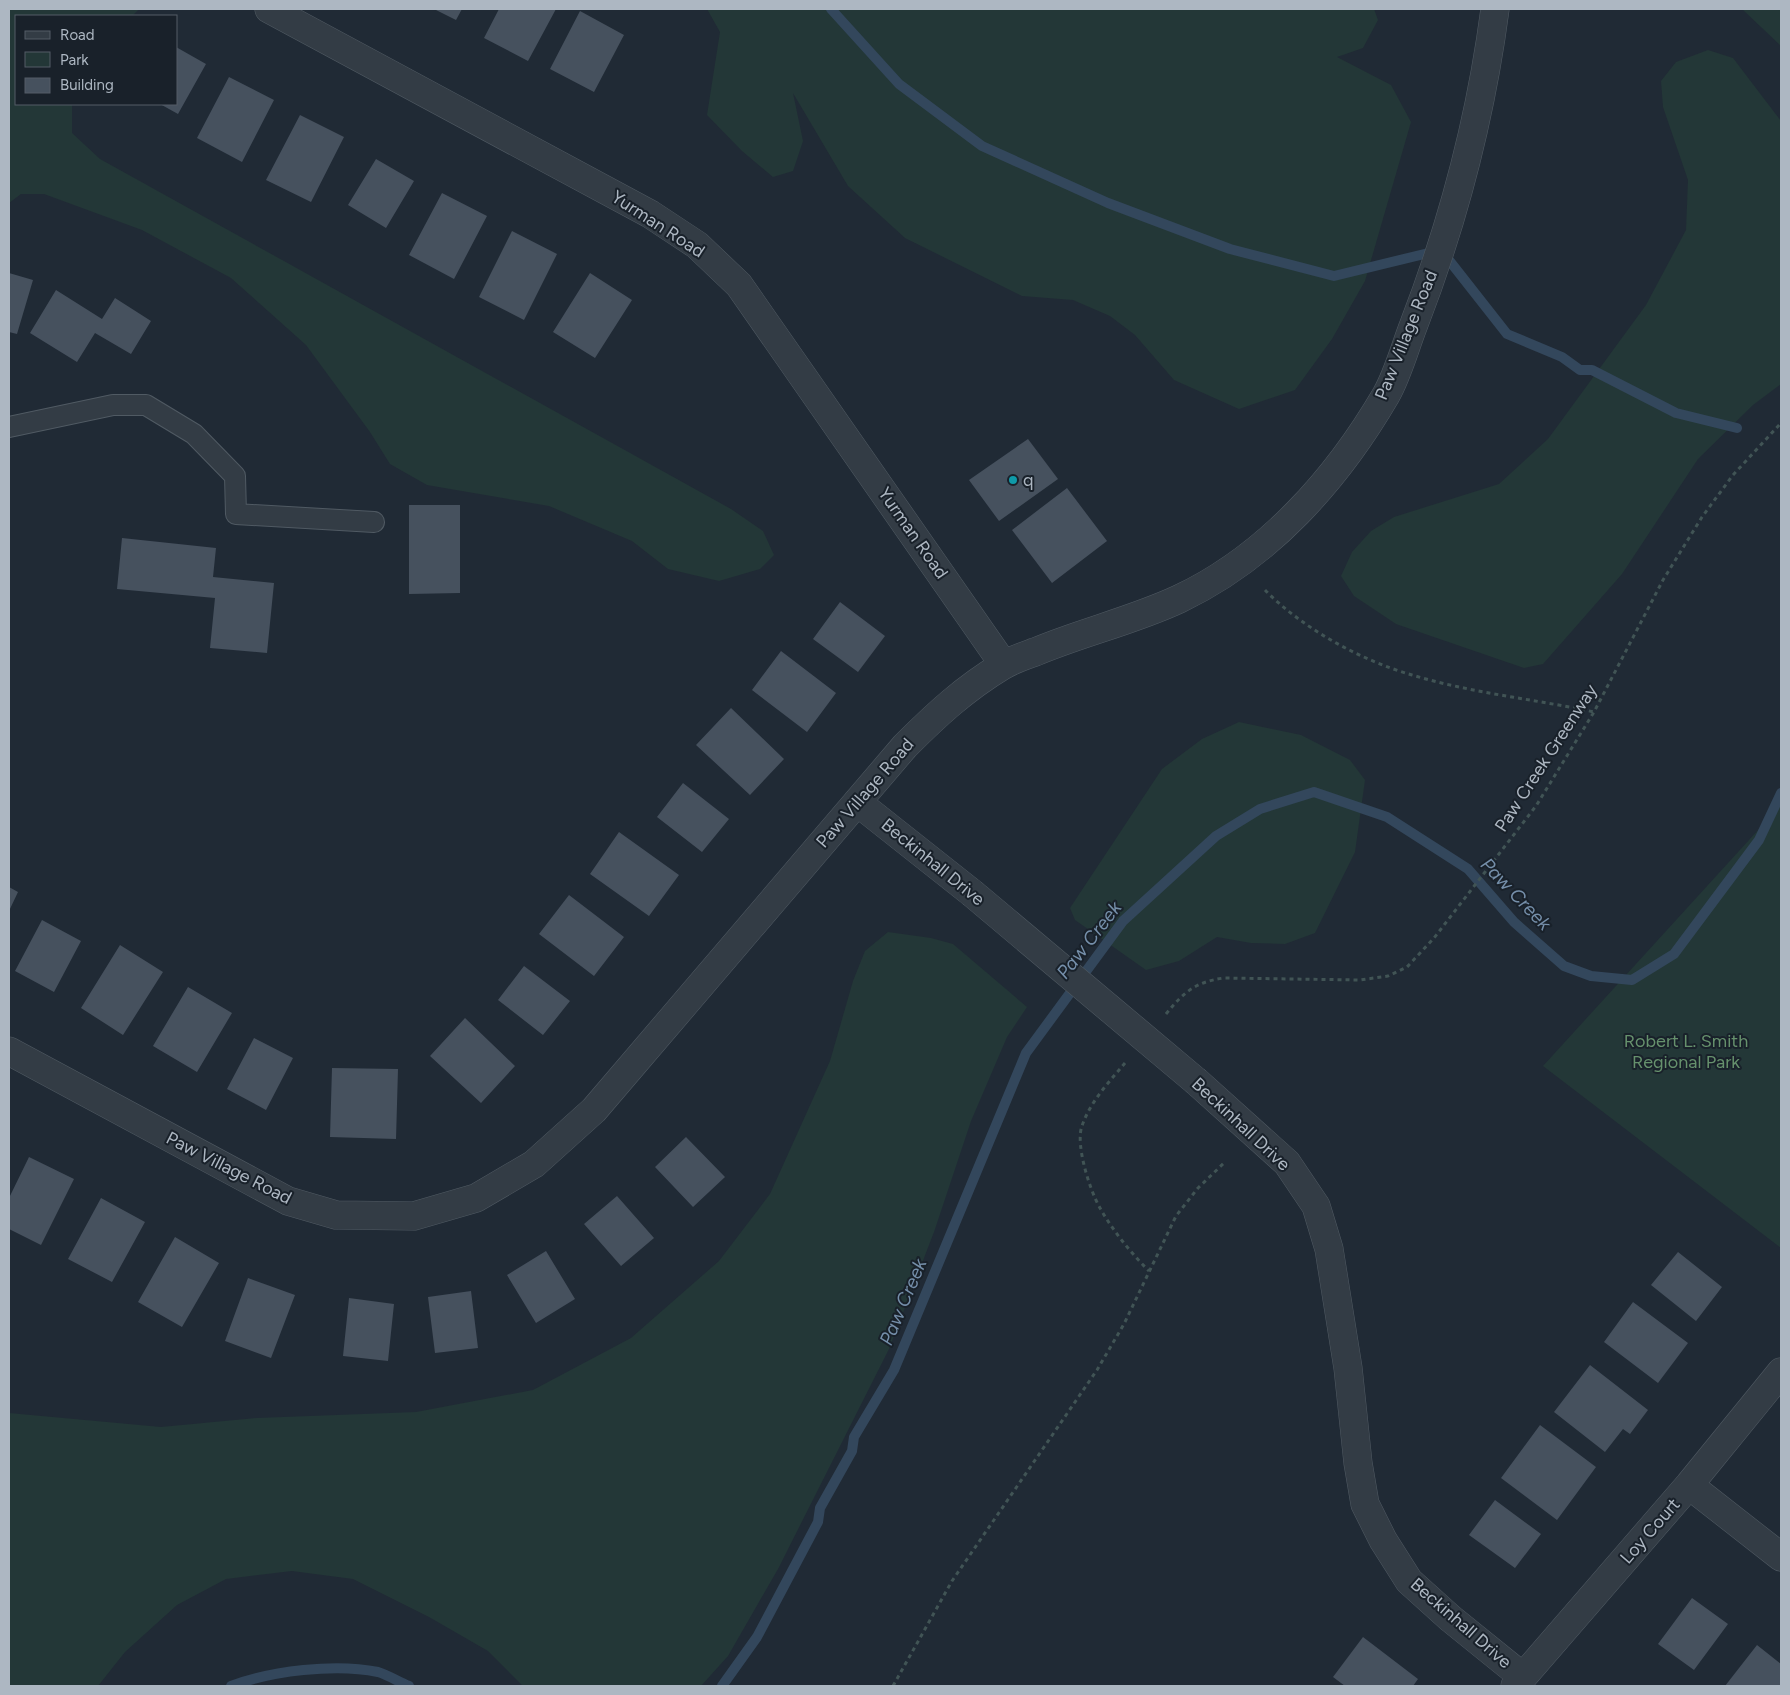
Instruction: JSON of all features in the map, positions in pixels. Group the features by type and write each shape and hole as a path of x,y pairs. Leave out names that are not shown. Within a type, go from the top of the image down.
{"street":[{"name":"Yurman Road","path":"269,9 650,214 697,246 739,285 1004,665"},
{"name":"Paw Village Road","path":"9,1051 288,1201 336,1216 414,1216 476,1198 534,1164 594,1110 904,746 950,701 1004,665 1049,646 1180,599 1259,549 1337,469 1387,393 1420,306 1448,223 1472,138 1490,51 1495,9"},
{"name":"Beckinhall Drive","path":"857,802 972,893 1198,1082 1287,1163 1316,1206 1329,1249 1348,1368 1358,1463 1365,1504 1383,1540 1409,1581 1519,1681"},
{"name":"Loy Court","path":"1519,1681 1689,1485 1781,1372"},
{"path":"1689,1485 1781,1557"}],"lane":[{"path":"9,427 113,405 146,406 194,434 235,476 236,514 374,522"}],"path":[{"name":"Paw Creek Greenway","path":"1159,1022 1187,990 1206,980 1224,978 1360,980 1388,976 1407,967 1434,938 1536,806 1594,712 1663,580 1702,517 1733,475 1781,423"},
{"path":"1264,590 1282,608 1313,630 1361,655 1411,675 1594,712"},
{"path":"1128,1060 1091,1107 1081,1128 1081,1155 1099,1207 1132,1254 1150,1271"},
{"path":"893,1686 952,1581 1097,1370 1124,1324 1150,1271 1163,1238 1176,1216 1198,1188 1225,1162"}],"green space":[{"path":"9,9 139,9 133,15 15,15 15,105 72,105 72,133 100,159 731,509 763,531 774,555 760,569 719,581 668,569 632,541 549,506 427,485 390,464 370,432 306,345 231,278 142,230 44,194 21,194 9,203"},
{"path":"707,9 1374,9 1378,20 1363,48 1337,57 1391,85 1411,122 1365,281 1332,339 1295,390 1239,409 1174,380 1135,335 1110,316 1073,300 1022,296 905,238 848,186 793,93 803,141 793,171 773,177 742,151 707,115 720,32"},
{"path":"1742,9 1781,9 1781,46"},
{"path":"1708,50 1733,58 1781,121 1781,384 1753,405 1698,459 1622,574 1543,664 1524,668 1396,624 1354,596 1341,576 1352,552 1371,531 1394,517 1499,484 1548,439 1646,305 1686,230 1688,180 1663,107 1661,81 1676,62"},
{"path":"1239,722 1301,735 1350,760 1365,780 1355,852 1315,933 1285,944 1251,943 1217,937 1179,961 1146,970 1075,920 1070,908 1162,769 1202,739"},
{"name":"Robert L. Smith Regional Park","path":"1781,805 1781,1248 1543,1066"},
{"path":"888,932 931,938 953,944 1027,1007 1007,1037 971,1121 934,1232 889,1349 778,1569 728,1656 701,1686 523,1686 488,1651 429,1617 353,1579 292,1571 226,1579 177,1605 125,1652 98,1686 9,1686 9,1413 161,1427 257,1418 416,1412 533,1390 631,1338 719,1261 770,1194 830,1061 853,981 865,951"}],"building":[{"path":"434,9 462,9 456,20"},
{"path":"499,9 556,9 528,61 484,38"},
{"path":"580,11 624,35 594,92 550,69"},
{"path":"178,48 206,64 178,114 162,105 178,105"},
{"path":"229,77 274,100 242,162 197,138"},
{"path":"300,115 344,137 311,202 266,180"},
{"path":"376,159 414,181 386,228 348,205"},
{"path":"442,193 487,216 454,279 409,255"},
{"path":"512,231 557,254 524,320 479,297"},
{"path":"9,273 33,280 17,334 9,332"},
{"path":"590,273 632,300 595,358 553,332"},
{"path":"56,290 102,319 115,298 151,321 131,354 95,333 77,362 30,333"},
{"name":"q","path":"1028,439 1058,479 999,521 969,480"},
{"path":"1067,488 1107,541 1052,583 1012,530"},
{"path":"409,505 460,505 460,593 409,594"},
{"path":"122,538 216,548 213,577 274,583 267,653 210,648 215,598 117,589"},
{"path":"840,602 885,636 858,672 813,639"},
{"path":"781,651 836,693 807,732 752,690"},
{"path":"731,708 784,759 750,795 696,745"},
{"path":"683,783 729,819 702,852 657,817"},
{"path":"619,832 679,875 649,916 590,874"},
{"path":"9,887 18,892 9,911"},
{"path":"569,895 624,937 594,976 539,934"},
{"path":"42,920 81,941 54,992 15,971"},
{"path":"120,945 163,972 123,1035 81,1008"},
{"path":"524,966 570,1001 543,1035 498,1000"},
{"path":"188,987 232,1013 197,1072 153,1046"},
{"path":"465,1018 515,1066 481,1103 430,1056"},
{"path":"254,1038 293,1058 266,1110 227,1089"},
{"path":"332,1068 398,1069 396,1139 330,1137"},
{"path":"686,1137 725,1177 693,1207 655,1167"},
{"path":"29,1157 74,1179 41,1245 9,1229 9,1198"},
{"path":"617,1196 654,1238 621,1266 584,1224"},
{"path":"101,1198 145,1222 112,1282 68,1259"},
{"path":"175,1237 219,1263 182,1327 138,1302"},
{"path":"546,1251 575,1299 536,1323 507,1275"},
{"path":"1678,1252 1722,1287 1696,1321 1651,1285"},
{"path":"248,1278 295,1295 271,1358 225,1341"},
{"path":"471,1291 478,1348 435,1353 428,1297"},
{"path":"349,1298 394,1304 388,1361 343,1356"},
{"path":"1633,1302 1688,1343 1658,1383 1604,1342"},
{"path":"1590,1365 1648,1410 1630,1434 1623,1429 1605,1452 1554,1412"},
{"path":"1540,1425 1596,1467 1557,1520 1501,1478"},
{"path":"1495,1500 1541,1534 1515,1568 1469,1535"},
{"path":"1692,1598 1728,1624 1694,1670 1658,1644"},
{"path":"1363,1637 1418,1679 1413,1686 1345,1686 1333,1677"},
{"path":"1757,1645 1781,1664 1781,1686 1725,1686"}],"waterway":[{"path":"831,9 899,84 982,146 1108,203 1230,249 1334,276 1441,250 1507,334 1562,357 1580,370 1592,370 1676,413 1737,428"},
{"name":"Paw Creek","path":"722,1686 757,1637 818,1522 820,1508 852,1451 854,1437 894,1370 1026,1053 1123,921 1216,836 1260,809 1314,792 1387,817 1468,869 1514,922 1564,966 1591,976 1632,980 1674,954 1759,840 1781,793"},
{"name":"Paw Creek","path":"231,1686 265,1676 303,1670 343,1668 378,1672 409,1686"}],"place":[{"name":"q","path":"1013,480"}]}
